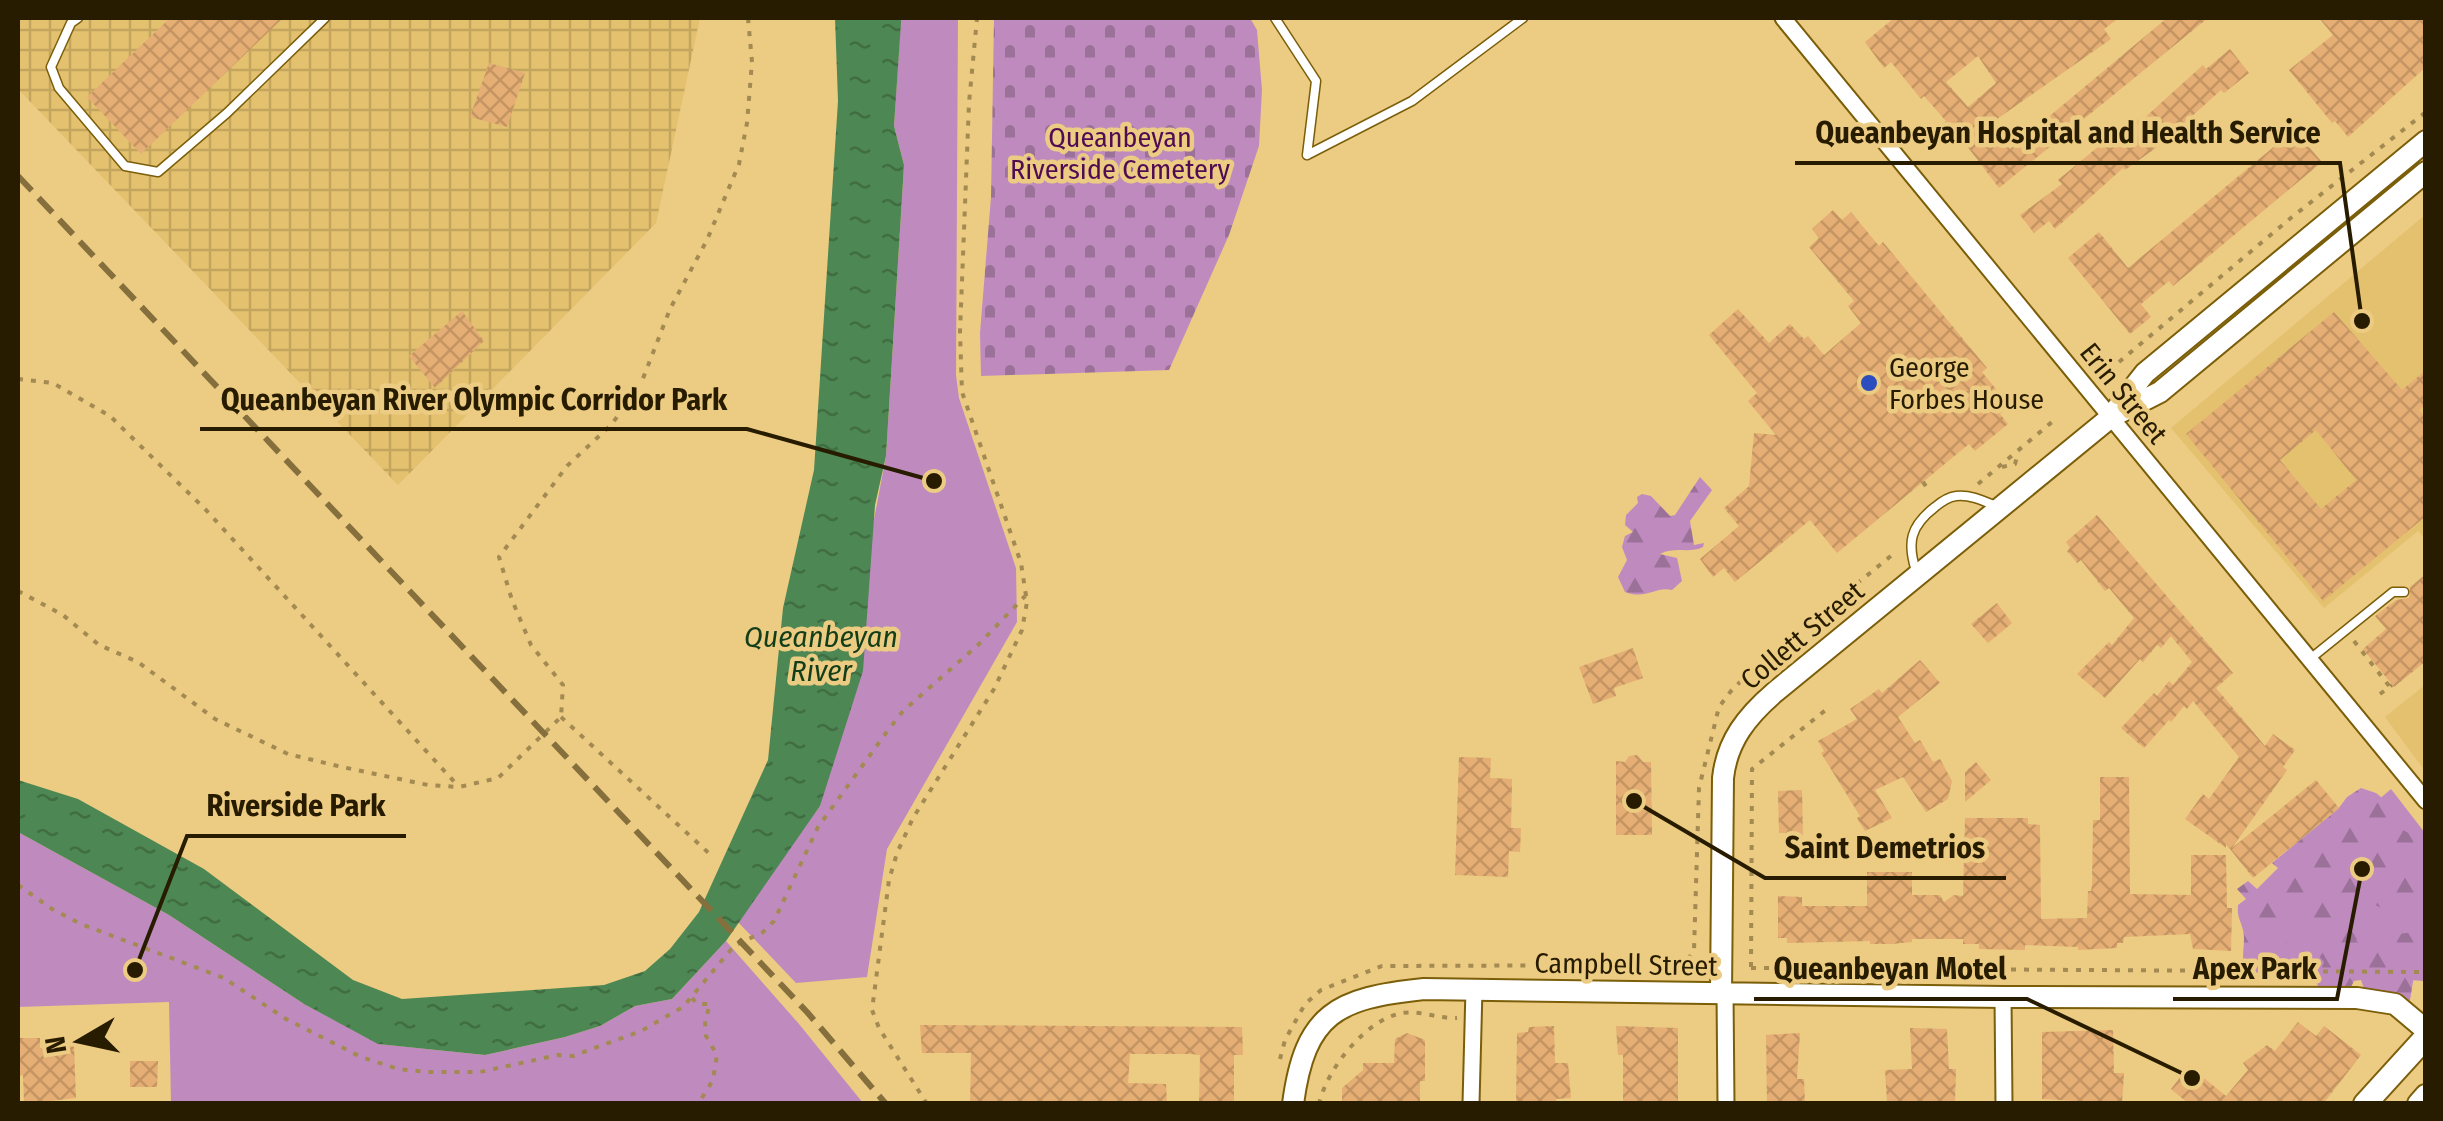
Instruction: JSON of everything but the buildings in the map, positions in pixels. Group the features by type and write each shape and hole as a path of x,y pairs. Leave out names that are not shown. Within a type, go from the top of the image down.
{"main road":[{"path":"2365,1104 2426,1034"},
{"path":"2419,1104 2426,1096"}],"street":[{"name":"Erin Street","path":"1783,18 2426,800"},
{"name":"Collett Street","path":"2111,417 2145,374 2426,141"},
{"name":"Collett Street","path":"1726,1104 1722,800 1724,762 1743,724 1760,704 2111,417 2160,392 2426,172"},
{"name":"Campbell Street","path":"1293,1104 1303,1052 1314,1031 1331,1014 1352,1002 1396,992 1474,989 2379,999 2405,1010 2426,1034"},
{"path":"1472,1104 1474,989"},
{"path":"2004,997 2004,1104"}],"lane":[{"path":"78,18 71,23 51,67 60,88 126,166 158,172 227,113 325,18"},
{"path":"1275,18 1316,81 1307,155 1412,101 1523,18"},
{"path":"1917,576 1910,554 1910,536 1930,511 1952,496 1977,499 2000,508"},
{"path":"2310,660 2393,592 2404,592"}],"path":[{"path":"18,591 63,615 98,645 138,662 215,719 288,754 428,785 459,787 498,778 561,717 562,685 531,645 499,557 567,466 612,424 642,381 670,309 707,240 739,164 752,62 748,18"},
{"path":"927,1104 878,1028 872,1010 888,880 912,818 1012,654 1022,630 1027,594 1021,563 962,392 960,332 969,103 977,18"},
{"path":"2119,362 2292,217 2426,112"},
{"path":"18,380 54,383 110,416 206,510 459,787"},
{"path":"1974,487 2052,422"},
{"path":"1280,1062 1285,1040 1305,1004 1321,990 1382,966 1669,965 1687,961 1694,950 1698,788 1718,708 1730,690 1757,666 1900,548"},
{"path":"18,885 52,910 224,978 296,1025 361,1058 398,1069 440,1073 497,1070 586,1052 664,1021 692,998 734,946 763,932 774,921 818,827 903,711 978,645 1027,594"},
{"path":"2352,642 2391,686 2380,694"},
{"path":"1750,994 1752,769 1827,709"},
{"path":"561,717 712,857"},
{"path":"1751,968 2426,972"},
{"path":"692,998 697,1004 710,1004 704,1024 706,1040 717,1055 713,1080 698,1104"},
{"path":"1319,1104 1330,1070 1390,1016 1405,1012 1452,1019 1474,1017"}],"shaded area":[{"path":"18,18 700,18 656,223 398,485 18,89"},
{"path":"2425,215 2425,539 2418,531 2324,608 2171,428"},
{"path":"2425,685 2425,771 2385,717"}],"green space":[{"path":"901,18 958,18 956,375 959,398 1016,568 1017,622 887,849 867,977 796,983 737,921 820,806 886,456 904,165 894,126"},
{"name":"Queanbeyan Riverside Cemetery","path":"994,18 1250,18 1257,30 1262,90 1259,146 1229,235 1169,370 981,376 980,333 991,197"},
{"path":"1700,477 1712,490 1690,521 1694,545 1704,543 1703,547 1660,554 1677,558 1682,581 1672,590 1625,592 1618,577 1627,560 1622,547 1625,536 1633,532 1625,525 1626,515 1638,503 1637,497 1651,496 1670,516 1675,515"},
{"path":"2361,788 2376,793 2391,805 2390,822 2420,840 2425,852 2425,919 2413,924 2400,922 2396,914 2375,905 2356,941 2374,949 2396,934 2417,932 2425,937 2425,966 2415,970 2410,1000 2396,1010 2368,1000 2361,980 2354,981 2347,995 2322,993 2316,982 2324,962 2311,947 2325,925 2324,919 2302,921 2285,935 2291,955 2284,970 2256,973 2243,961 2244,934 2238,905 2246,899 2237,889 2248,881 2257,889 2278,868 2272,863"},
{"path":"2391,789 2425,833 2425,981 2252,970 2256,904"},
{"path":"18,832 169,915 304,1004 379,1044 485,1055 565,1037 600,1026 635,1006 672,999 726,941 863,1103 171,1103 169,1002 18,1007"}],"water":[{"name":"Queanbeyan River","path":"835,18 901,18 894,126 904,165 886,456 875,505 863,671 820,806 726,941 672,999 635,1006 600,1026 565,1037 485,1055 378,1044 304,1004 169,915 18,832 18,780 78,799 204,869 353,980 402,999 604,985 645,971 670,949 699,912 768,760 783,608 814,470 838,101"}],"railway":[{"path":"18,176 807,1012 886,1104"}],"place":[{"name":"Queanbeyan Hospital and Health Service","path":"2362,321"},
{"name":"George Forbes House","path":"1869,383"},
{"name":"Queanbeyan River Olympic Corridor Park","path":"934,481"},
{"name":"Saint Demetrios","path":"1634,801"},
{"name":"Apex Park","path":"2362,869"},
{"name":"Riverside Park","path":"135,970"},
{"name":"Queanbeyan Motel","path":"2192,1078"}]}
